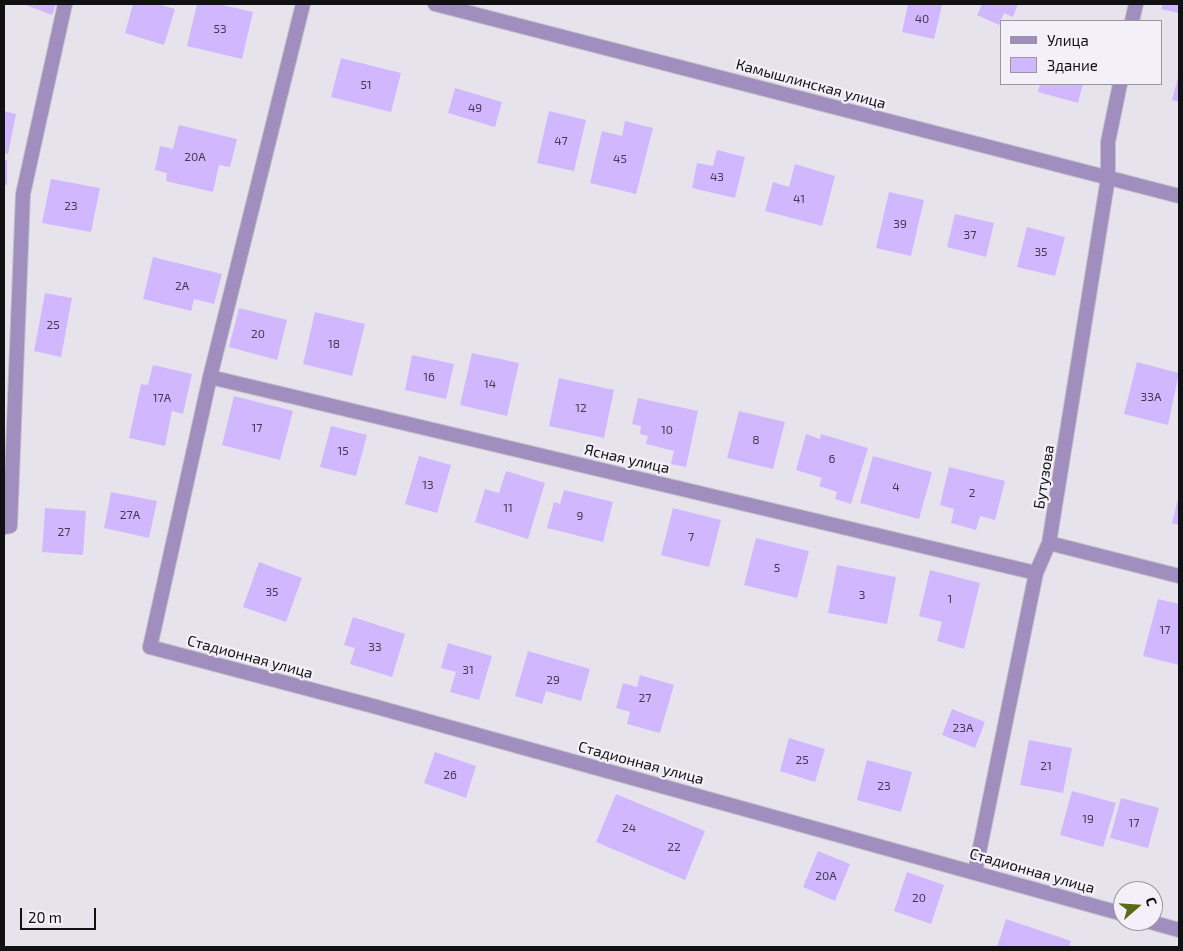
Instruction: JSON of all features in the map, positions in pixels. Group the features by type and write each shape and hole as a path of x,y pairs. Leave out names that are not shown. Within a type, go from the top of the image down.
{"street":[{"path":"4,527 10,526 22,194 64,4"},
{"path":"210,377 303,4"},
{"name":"Камышлинская улица","path":"436,4 1179,196"},
{"path":"1132,20 1136,4"},
{"name":"Бутузова","path":"975,872 1036,573 1049,543 1108,178 1108,142 1120,85"},
{"name":"Ясная улица","path":"210,377 1036,573"},
{"name":"Стадионная улица","path":"210,377 150,647 1113,911"},
{"path":"1049,543 1179,576"},
{"path":"1163,926 1179,930"}],"building":[{"path":"23,4 56,4 52,15"},
{"path":"133,4 158,4 175,9 164,45 125,33"},
{"path":"197,4 218,4 253,12 242,59 187,46"},
{"path":"908,4 942,5 934,39 902,32"},
{"path":"982,4 1018,4 1013,17 1004,13 999,25 977,15"},
{"path":"1163,4 1179,4 1179,13 1161,9"},
{"path":"341,58 401,73 391,112 331,97"},
{"path":"1179,74 1179,102 1172,100"},
{"path":"1040,85 1083,85 1078,103 1038,92"},
{"path":"455,88 502,102 495,127 448,113"},
{"path":"4,111 16,114 8,154 4,153"},
{"path":"549,111 586,120 574,171 537,163"},
{"path":"625,121 653,128 636,194 590,183 602,131 622,136"},
{"path":"179,125 237,139 230,167 219,165 213,192 166,181 167,173 155,170 160,146 173,149"},
{"path":"717,150 745,157 735,198 692,188 697,163 713,166"},
{"path":"4,160 7,160 7,185 4,185"},
{"path":"795,164 835,176 822,226 765,211 773,182 789,187"},
{"path":"51,179 100,188 91,232 42,223"},
{"path":"889,192 924,200 911,256 876,248"},
{"path":"955,214 994,223 986,257 947,247"},
{"path":"1027,227 1065,237 1055,276 1017,267"},
{"path":"153,257 222,274 214,304 194,299 191,311 143,299"},
{"path":"45,293 72,298 61,357 34,351"},
{"path":"239,308 287,320 277,360 229,347"},
{"path":"315,312 365,324 352,376 303,364"},
{"path":"472,353 519,363 507,416 460,405"},
{"path":"412,355 454,364 446,399 405,390"},
{"path":"1137,362 1179,373 1168,425 1124,414"},
{"path":"153,365 192,374 183,414 172,411 165,446 129,438 141,384 148,385"},
{"path":"559,378 614,390 604,438 549,426"},
{"path":"234,396 293,411 280,460 222,445"},
{"path":"638,398 698,411 686,467 671,464 674,451 646,444 648,436 640,434 641,426 632,424"},
{"path":"739,411 785,422 773,469 727,458"},
{"path":"331,426 367,435 356,476 320,467"},
{"path":"806,434 820,439 821,434 868,448 851,504 835,499 837,492 819,486 822,478 796,470"},
{"path":"419,456 451,465 437,513 405,504"},
{"path":"873,456 932,472 919,519 860,503"},
{"path":"949,467 1005,481 995,520 980,516 976,530 951,523 954,509 940,505"},
{"path":"506,471 545,483 528,539 475,522 485,489 499,493"},
{"path":"564,490 613,502 603,542 547,528 554,502 560,504"},
{"path":"111,492 157,501 149,538 104,528"},
{"path":"1179,495 1179,525 1172,523"},
{"path":"45,508 86,511 83,555 42,552"},
{"path":"673,508 721,520 709,567 661,555"},
{"path":"756,538 809,551 797,598 744,585"},
{"path":"259,562 302,578 286,622 243,607"},
{"path":"837,565 896,577 887,624 828,613"},
{"path":"930,570 980,583 964,649 937,641 942,622 919,616"},
{"path":"1158,599 1179,604 1179,665 1143,656"},
{"path":"353,617 405,634 392,677 350,664 355,648 344,645"},
{"path":"448,643 492,656 479,700 450,692 456,672 441,668"},
{"path":"528,651 590,669 581,701 546,691 542,704 515,696"},
{"path":"640,675 674,685 660,733 627,724 630,712 616,708 623,683 637,687"},
{"path":"952,709 985,722 975,748 942,735"},
{"path":"789,738 825,749 815,782 780,771"},
{"path":"1029,740 1072,748 1063,793 1020,785"},
{"path":"435,752 476,766 466,798 424,783"},
{"path":"867,760 912,772 901,812 857,800"},
{"path":"1072,791 1116,803 1103,847 1060,835"},
{"path":"616,794 705,831 685,880 596,842"},
{"path":"1121,798 1159,808 1148,848 1110,838"},
{"path":"818,851 850,864 835,901 803,887"},
{"path":"907,872 944,885 931,924 894,911"},
{"path":"1006,919 1071,941 1069,947 997,947"}]}
